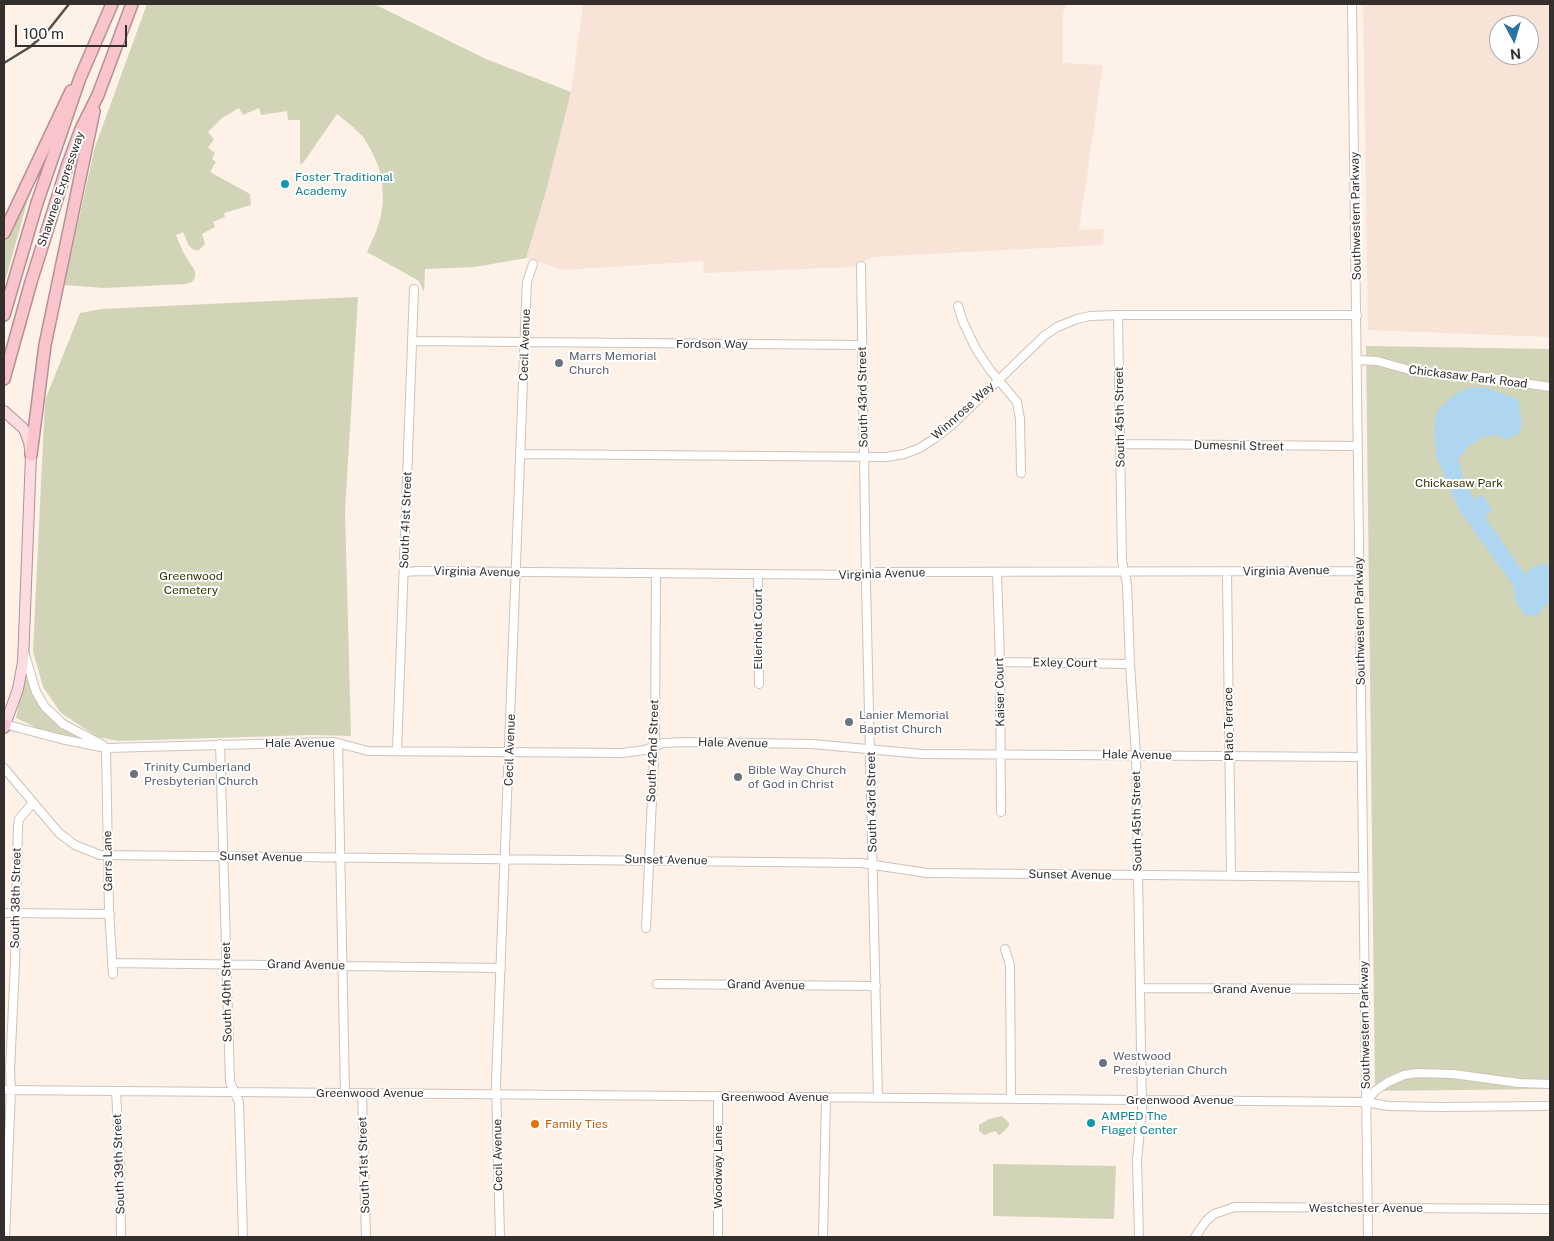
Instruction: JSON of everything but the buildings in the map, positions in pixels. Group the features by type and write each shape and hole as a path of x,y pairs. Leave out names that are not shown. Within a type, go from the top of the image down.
{"highway":[{"name":"Shawnee Expressway","path":"4,314 37,203 80,78 112,4"},
{"name":"Shawnee Expressway","path":"4,379 31,282 67,167 81,129 98,95 132,4"},
{"path":"4,233 67,96 80,78"},
{"path":"31,455 44,345 98,95"}],"main road":[{"path":"4,411 24,429 31,455 24,651 18,689 4,725"},
{"path":"4,704 11,699 18,689"}],"street":[{"name":"Southwestern Parkway","path":"1352,4 1368,1237"},
{"name":"Cecil Avenue","path":"500,1237 497,1094 501,968 527,282 533,264"},
{"name":"South 43rd Street","path":"861,266 878,1098"},
{"name":"South 41st Street","path":"396,750 414,289"},
{"path":"958,306 976,350 1014,398 1019,410 1020,473"},
{"name":"Winnrose Way","path":"521,454 886,457 904,454 920,448 932,440 951,426 1034,345 1057,327 1077,319 1090,316 1118,315 1357,315"},
{"name":"South 45th Street","path":"1118,315 1122,561 1127,584 1136,756 1142,1100 1138,1160 1139,1237"},
{"name":"Fordson Way","path":"412,342 862,345"},
{"name":"Chickasaw Park Road","path":"1358,360 1377,361 1417,372 1484,377 1550,387"},
{"name":"Dumesnil Street","path":"1120,444 1358,446"},
{"name":"Virginia Avenue","path":"404,572 859,575 877,572 1360,571"},
{"name":"Kaiser Court","path":"997,572 1001,812"},
{"name":"Plato Terrace","path":"1227,572 1231,876"},
{"name":"South 42nd Street","path":"646,928 654,747 656,573"},
{"name":"Ellerholt Court","path":"758,575 758,684"},
{"path":"24,651 36,692 45,707 63,724 106,748"},
{"name":"Exley Court","path":"1000,662 1130,664"},
{"path":"4,725 106,748"},
{"name":"Hale Avenue","path":"106,748 220,744 338,743 368,751 622,752 645,750 675,742 812,744 922,754 1362,757"},
{"path":"338,743 345,1093"},
{"name":"South 40th Street","path":"220,744 230,1082 239,1102 243,1237"},
{"name":"Garrs Lane","path":"106,748 112,974"},
{"name":"Sunset Avenue","path":"4,768 50,824 66,839 84,850 100,855 861,863 927,873 1363,877"},
{"name":"South 38th Street","path":"5,1237 7,1090 10,1070 18,825 22,815 33,803"},
{"path":"4,913 110,914"},
{"path":"1005,949 1010,965 1011,1099"},
{"name":"Grand Avenue","path":"112,963 501,968"},
{"name":"Grand Avenue","path":"657,984 876,986"},
{"name":"Grand Avenue","path":"1140,988 1364,989"},
{"path":"1366,1102 1375,1091 1388,1082 1404,1075 1417,1073 1453,1074 1519,1083 1550,1084"},
{"name":"Greenwood Avenue","path":"7,1090 1366,1102 1388,1106 1546,1106"},
{"name":"South 39th Street","path":"116,1091 120,1163 121,1237"},
{"name":"South 41st Street","path":"362,1094 366,1237"},
{"name":"Woodway Lane","path":"718,1096 718,1237"},
{"path":"823,1237 826,1097"},
{"name":"Westchester Avenue","path":"1195,1237 1206,1221 1214,1214 1235,1207 1550,1209"}],"shaded area":[{"path":"583,4 1066,4 1063,15 1062,63 1103,65 1079,230 1104,229 1103,245 872,257 853,267 704,273 703,261 564,270 526,258 545,195 571,92"},
{"path":"1363,4 1550,4 1550,337 1368,330"}],"green space":[{"path":"147,4 374,4 486,59 571,92 545,195 526,258 475,267 425,269 424,292 419,281 367,252 381,216 383,200 382,183 379,168 372,152 364,138 353,127 337,114 303,163 300,164 300,120 288,120 287,111 261,115 259,108 243,115 239,108 222,118 208,132 214,139 208,148 215,153 212,159 216,162 210,172 250,194 251,205 224,213 225,217 213,222 215,227 202,234 205,244 199,250 194,250 189,246 183,232 176,235 183,252 195,271 195,278 192,282 186,284 104,288 64,285 95,147"},
{"path":"33,181 26,206 4,285 4,243"},
{"name":"Greenwood Cemetery","path":"358,297 345,511 351,736 311,735 118,741 98,737 61,713 43,687 33,651 45,400 80,313 101,309"},
{"name":"Chickasaw Park","path":"1366,346 1550,349 1550,1089 1375,1091"},
{"path":"27,676 34,694 45,712 60,726 86,740 37,728 16,718"},
{"path":"1002,1116 1009,1123 1009,1126 1001,1134 999,1135 995,1131 984,1135 979,1131 979,1125 989,1119"},
{"path":"993,1164 1116,1166 1114,1219 993,1216"}],"water":[{"path":"1467,388 1487,388 1518,399 1522,424 1518,434 1506,440 1496,435 1483,437 1467,447 1463,455 1458,457 1463,477 1475,501 1477,496 1483,495 1492,510 1485,517 1525,574 1534,566 1544,564 1550,566 1550,600 1537,616 1525,615 1519,606 1515,599 1513,585 1459,510 1436,456 1434,424 1437,411 1454,395"}],"railway":[{"path":"4,63 30,47 46,33 69,4"}],"place":[{"name":"Foster Traditional Academy","path":"285,184"},
{"name":"Marrs Memorial Church","path":"559,363"},
{"name":"Lanier Memorial Baptist Church","path":"849,722"},
{"name":"Trinity Cumberland Presbyterian Church","path":"134,774"},
{"name":"Bible Way Church of God in Christ","path":"738,777"},
{"name":"Westwood Presbyterian Church","path":"1103,1063"},
{"name":"AMPED The Flaget Center","path":"1091,1123"},
{"name":"Family Ties","path":"535,1124"}]}
